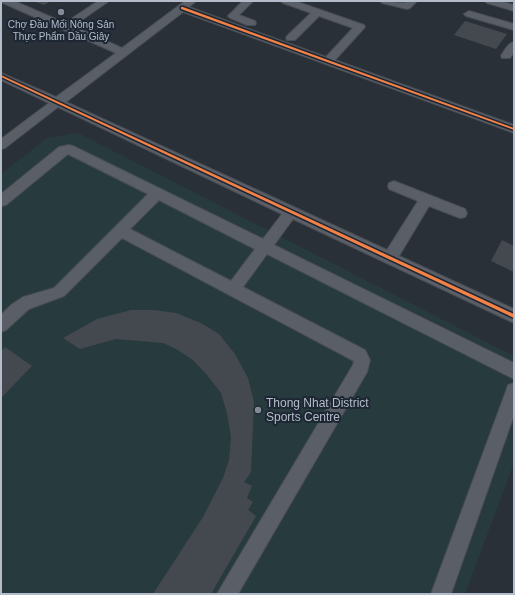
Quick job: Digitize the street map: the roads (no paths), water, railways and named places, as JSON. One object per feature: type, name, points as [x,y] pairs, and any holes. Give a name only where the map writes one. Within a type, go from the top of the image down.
[{"type":"street","points":[[6,1],[123,52]]},
{"type":"street","points":[[65,27],[104,1]]},
{"type":"street","points":[[248,1],[233,16],[291,38],[331,57]]},
{"type":"street","points":[[286,1],[360,27],[331,57]]},
{"type":"street","points":[[385,1],[404,6],[407,6],[412,1]]},
{"type":"street","points":[[490,1],[514,8]]},
{"type":"street","points":[[1,145],[186,4],[331,57],[514,129]]},
{"type":"street","points":[[291,38],[318,12]]},
{"type":"street","points":[[469,14],[514,27]]},
{"type":"street","points":[[506,56],[514,45]]},
{"type":"street","points":[[1,76],[514,316]]},
{"type":"street","points":[[1,201],[62,150],[69,149],[514,371]]},
{"type":"street","points":[[394,186],[460,213]]},
{"type":"street","points":[[1,325],[20,306],[29,301],[50,296],[59,292],[158,193]]},
{"type":"street","points":[[390,258],[426,199]]},
{"type":"street","points":[[234,289],[291,212]]},
{"type":"street","points":[[120,230],[359,355],[362,360],[361,367],[227,594]]},
{"type":"street","points":[[441,594],[514,391]]},
{"type":"place","name":"Chợ Đầu Mối Nông Sản Thực Phẩm Dầu Giây","points":[[61,12]]},
{"type":"place","name":"Thong Nhat District Sports Centre","points":[[258,410]]}]
